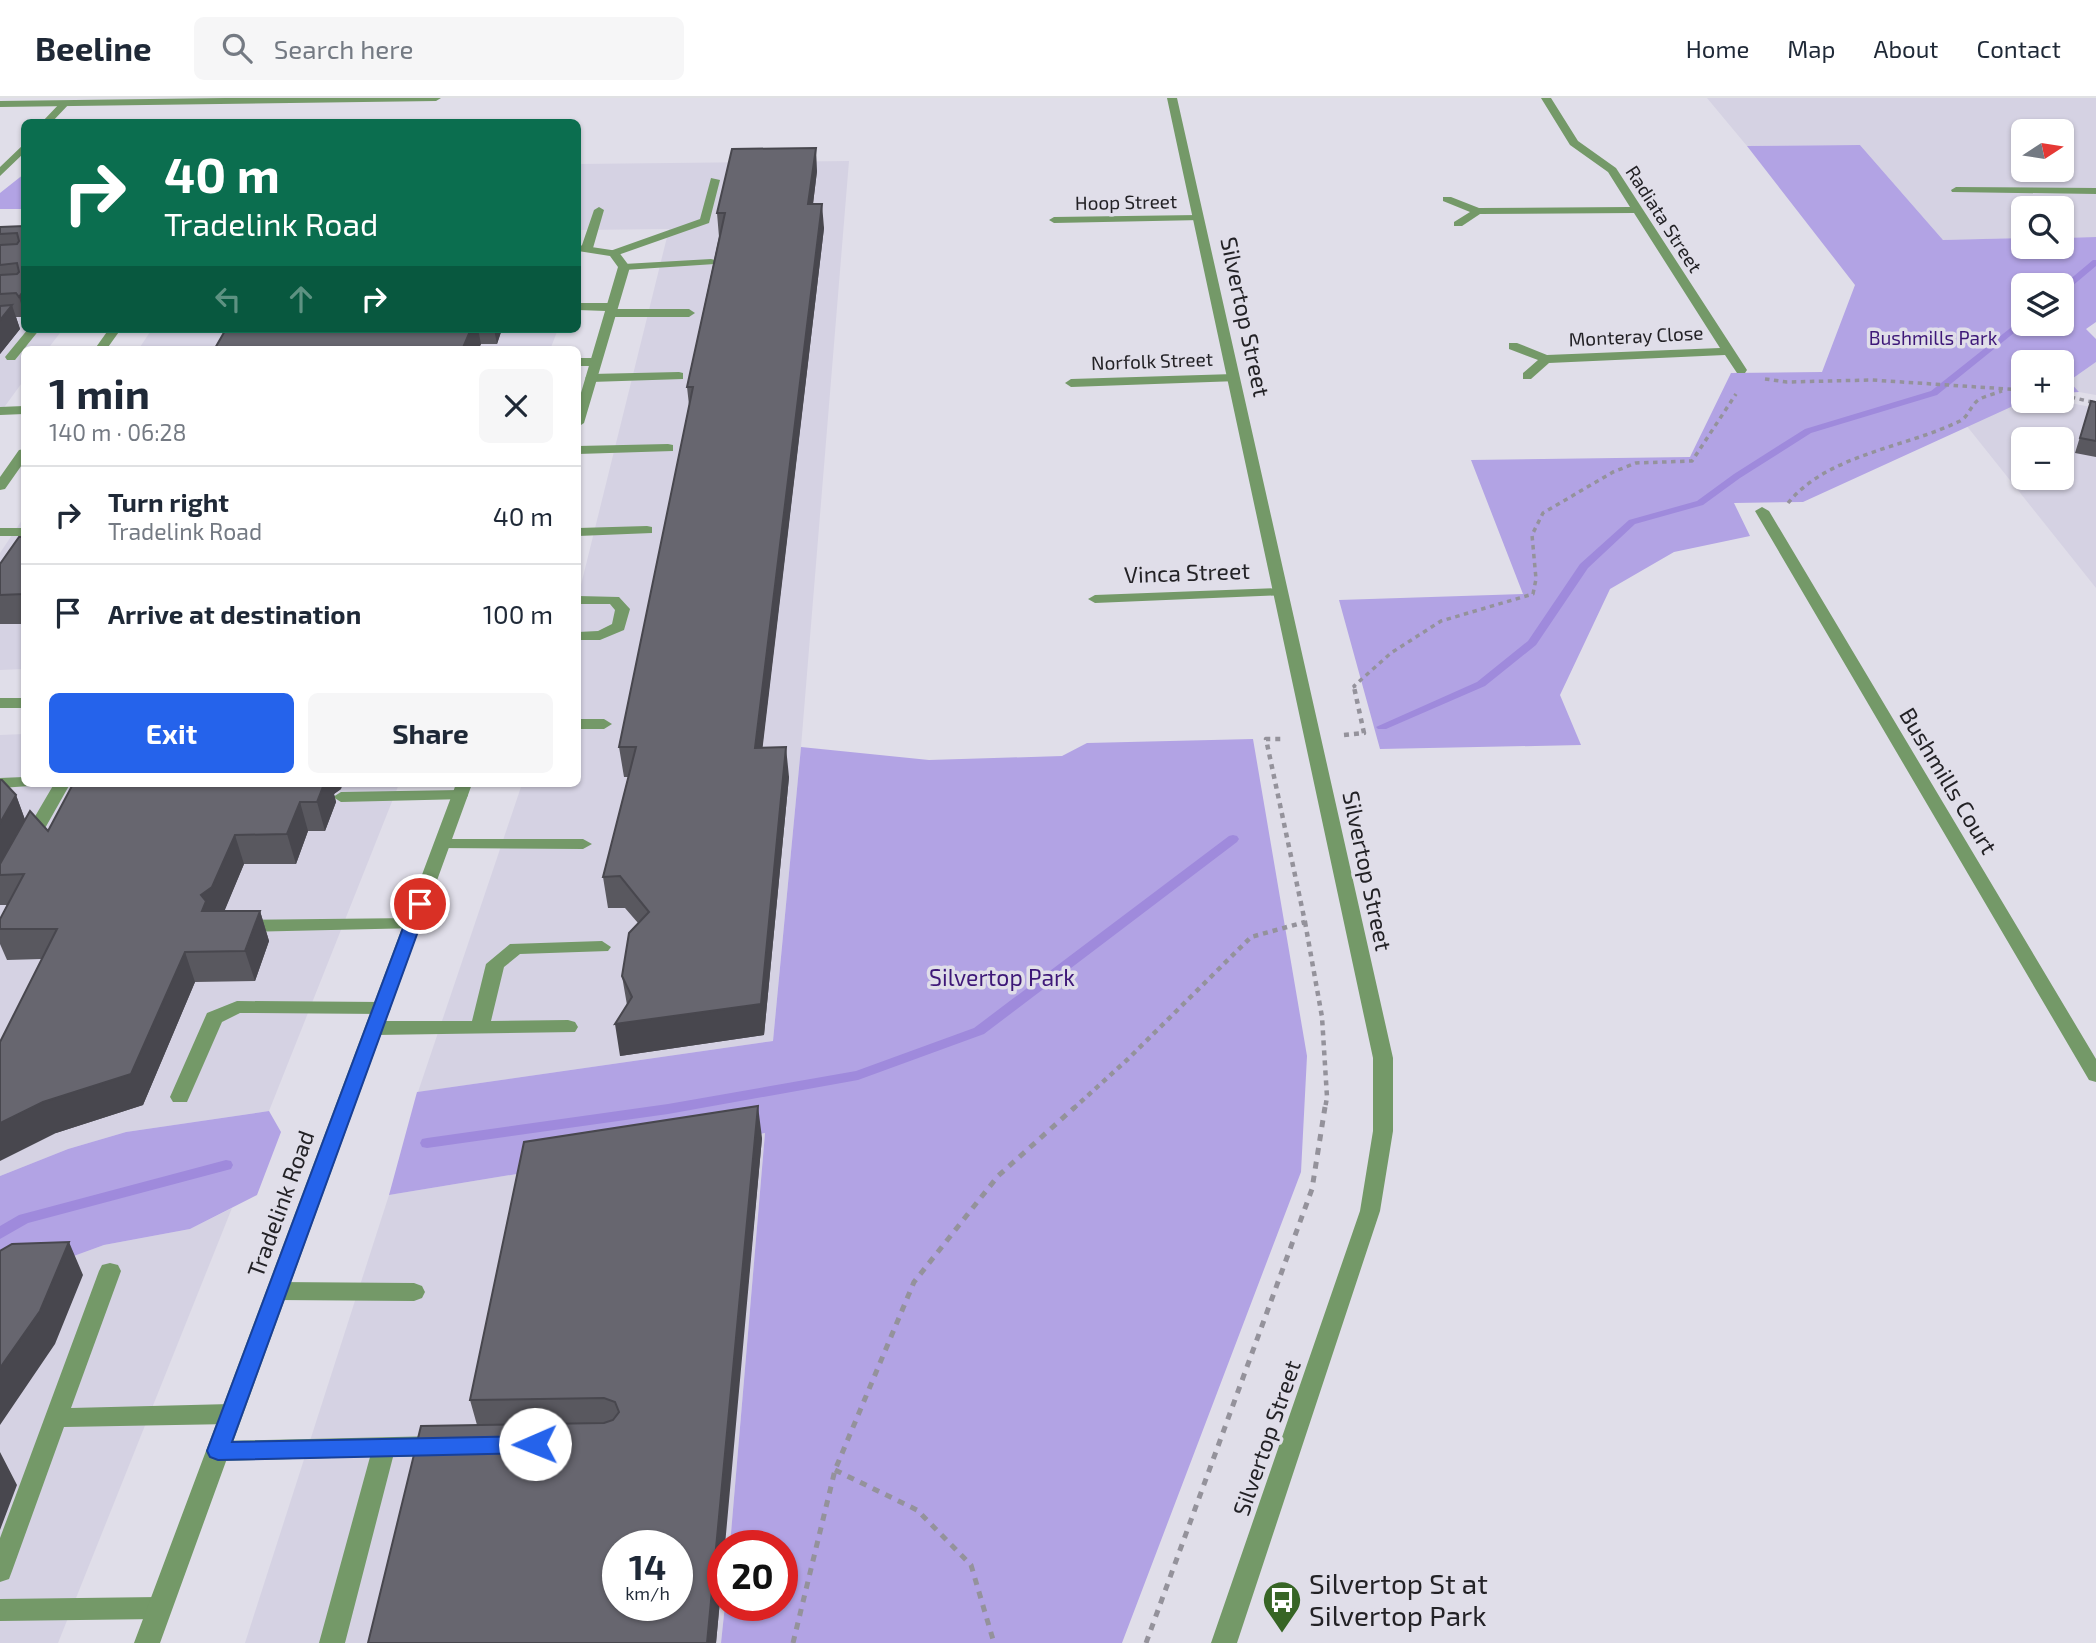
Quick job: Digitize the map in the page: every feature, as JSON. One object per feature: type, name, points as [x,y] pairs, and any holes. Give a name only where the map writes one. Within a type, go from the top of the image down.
[{"type":"street","points":[[0,104],[152,99],[436,98]]},
{"type":"street","name":"Silvertop Street","points":[[1172,98],[1383,1058],[1383,1132],[1370,1211],[1224,1643]]},
{"type":"street","name":"Radiata Street","points":[[1546,98],[1574,143],[1612,170],[1741,370]]},
{"type":"street","points":[[50,119],[65,103]]},
{"type":"street","points":[[0,173],[21,151]]},
{"type":"street","points":[[599,210],[582,248],[614,253],[705,221],[715,180]]},
{"type":"street","points":[[1956,190],[2096,191]]},
{"type":"street","points":[[1447,199],[1478,211],[1637,210]]},
{"type":"street","points":[[1458,224],[1478,211]]},
{"type":"street","name":"Hoop Street","points":[[1054,220],[1198,218]]},
{"type":"street","points":[[614,253],[624,267]]},
{"type":"street","points":[[624,267],[711,262]]},
{"type":"street","points":[[581,412],[624,267]]},
{"type":"street","points":[[581,307],[689,313]]},
{"type":"street","points":[[12,357],[31,333]]},
{"type":"street","name":"Monteray Close","points":[[1513,346],[1546,359],[1728,351]]},
{"type":"street","name":"Monteray Close","points":[[1527,376],[1546,359]]},
{"type":"street","points":[[581,362],[596,362]]},
{"type":"street","points":[[591,378],[679,376]]},
{"type":"street","name":"Norfolk Street","points":[[1071,383],[1234,378]]},
{"type":"street","points":[[0,411],[21,410]]},
{"type":"street","points":[[581,450],[668,448]]},
{"type":"street","points":[[0,486],[21,460]]},
{"type":"street","name":"Bushmills Court","points":[[1762,511],[2096,1075]]},
{"type":"street","points":[[581,532],[647,530]]},
{"type":"street","points":[[0,532],[21,532]]},
{"type":"street","name":"Vinca Street","points":[[1095,599],[1281,592]]},
{"type":"street","points":[[581,600],[614,600],[623,609],[619,627],[600,635],[581,636]]},
{"type":"street","points":[[0,703],[21,703]]},
{"type":"street","points":[[581,724],[604,724]]},
{"type":"street","points":[[0,783],[21,782]]},
{"type":"street","points":[[20,857],[60,787]]},
{"type":"street","points":[[341,797],[462,789]]},
{"type":"street","name":"Tradelink Road","points":[[147,1643],[462,789]]},
{"type":"street","points":[[443,844],[583,844]]},
{"type":"street","points":[[222,926],[412,924]]},
{"type":"street","points":[[481,1027],[495,964],[516,948],[602,947]]},
{"type":"street","points":[[180,1097],[214,1018],[237,1007],[481,1027],[568,1027]]},
{"type":"street","points":[[0,1571],[110,1271]]},
{"type":"street","points":[[277,1290],[414,1292]]},
{"type":"street","points":[[56,1418],[231,1414]]},
{"type":"street","points":[[218,1451],[464,1446]]},
{"type":"street","points":[[331,1643],[384,1447]]},
{"type":"street","points":[[0,1609],[159,1608]]},
{"type":"path","points":[[1741,370],[1769,380],[1872,380],[2011,390]]},
{"type":"path","points":[[1758,385],[1769,380]]},
{"type":"path","points":[[1146,1643],[1312,1189],[1327,1097],[1322,1017],[1266,739],[1364,733],[1354,686],[1391,653],[1441,621],[1533,594],[1536,579],[1532,535],[1544,513],[1613,472],[1636,463],[1692,461],[1734,395],[1746,390]]},
{"type":"path","points":[[1762,511],[1787,504],[1801,486],[1842,465],[1929,435],[1964,419],[1977,401],[2003,390]]},
{"type":"path","points":[[2074,397],[2096,402]]},
{"type":"path","points":[[793,1643],[835,1470],[914,1282],[998,1176],[1128,1059],[1194,990],[1251,937],[1305,922]]},
{"type":"path","points":[[835,1470],[917,1510],[971,1565],[994,1643]]},
{"type":"shaded area","points":[[1707,98],[2096,98],[2096,237],[2074,238],[2074,196],[2011,196],[2011,238],[1943,240],[1860,145],[1747,146]]},
{"type":"shaded area","points":[[849,161],[801,747],[773,1041],[418,1092],[521,787],[581,787],[581,585],[669,229],[581,230],[581,164]]},
{"type":"shaded area","points":[[21,248],[21,333],[60,333],[50,346],[21,346],[21,384],[0,413],[0,249]]},
{"type":"shaded area","points":[[149,333],[556,333],[552,346],[141,346]]},
{"type":"shaded area","points":[[2096,362],[2096,395],[2079,392],[2074,386],[2074,377]]},
{"type":"shaded area","points":[[2074,404],[2096,408],[2096,588],[2018,490],[2074,490],[2074,427],[2011,427],[2011,481],[1966,425],[2011,406],[2011,413],[2074,413]]},
{"type":"shaded area","points":[[21,522],[21,669],[0,670],[0,553]]},
{"type":"shaded area","points":[[21,734],[21,787],[398,787],[269,1111],[126,1132],[68,1149],[0,1176],[0,735]]},
{"type":"shaded area","points":[[765,1133],[731,1530],[707,1530],[707,1621],[723,1621],[721,1643],[245,1643],[389,1195]]},
{"type":"shaded area","points":[[232,1208],[58,1643],[0,1643],[0,1290],[30,1272],[104,1245],[190,1229]]},
{"type":"green space","name":"Bushmills Park","points":[[1860,145],[1943,240],[2011,238],[2011,259],[2074,259],[2074,238],[2096,237],[2096,322],[2086,329],[2096,339],[2096,362],[2074,377],[2074,350],[2011,350],[2011,407],[1803,502],[1734,503],[1750,536],[1674,552],[1610,589],[1560,695],[1581,745],[1380,749],[1339,600],[1523,594],[1471,460],[1690,457],[1731,373],[1822,372],[1855,285],[1747,146]]},
{"type":"green space","points":[[21,176],[21,209],[0,209],[0,193]]},
{"type":"green space","name":"Silvertop Park","points":[[1253,739],[1307,1056],[1301,1172],[1122,1643],[721,1643],[723,1621],[798,1621],[798,1530],[731,1530],[765,1133],[389,1195],[417,1092],[773,1041],[801,747],[929,760],[1062,756],[1087,743]]},
{"type":"green space","points":[[269,1111],[281,1132],[257,1195],[190,1229],[104,1245],[30,1272],[0,1290],[0,1176],[68,1149],[126,1132]]},
{"type":"building","points":[[816,148],[808,204],[822,204],[755,748],[786,747],[761,1004],[615,1024],[632,997],[622,976],[629,933],[649,912],[620,876],[603,877],[636,747],[619,747],[693,387],[687,387],[725,213],[717,213],[732,149]]},
{"type":"building","points":[[21,226],[19,297],[16,293],[0,294],[0,275],[19,272],[17,263],[0,265],[0,245],[17,244],[19,241],[17,233],[0,234],[0,227]]},
{"type":"building","points":[[12,305],[0,320],[0,306]]},
{"type":"building","points":[[224,333],[469,333],[464,346],[216,346]]},
{"type":"building","points":[[2091,401],[2096,402],[2096,441],[2080,438]]},
{"type":"building","points":[[21,537],[21,594],[0,595],[0,564]]},
{"type":"building","points":[[0,780],[16,795],[0,823]]},
{"type":"building","points":[[71,787],[323,787],[317,802],[300,802],[287,834],[235,835],[212,887],[201,895],[206,901],[202,911],[260,911],[245,951],[185,952],[131,1074],[43,1102],[0,1123],[0,1042],[57,929],[0,929],[0,919],[24,874],[0,875],[0,864],[30,811],[48,831]]},
{"type":"building","points":[[758,1106],[718,1530],[707,1530],[707,1643],[368,1643],[421,1426],[604,1423],[613,1420],[619,1412],[615,1402],[604,1398],[470,1400],[524,1142]]},
{"type":"building","points":[[69,1242],[40,1311],[0,1368],[0,1251],[12,1244]]},
{"type":"waterway","points":[[2074,280],[2096,262]]},
{"type":"waterway","points":[[1382,727],[1481,684],[1532,643],[1584,566],[1632,522],[1700,503],[1808,431],[1934,393],[2011,331]]},
{"type":"waterway","points":[[427,1143],[668,1109],[858,1075],[979,1031],[1233,839]]},
{"type":"waterway","points":[[0,1233],[24,1219],[226,1165]]},
{"type":"place","name":"Silvertop St at Silvertop Park","points":[[1282,1634]]},
{"type":"route","points":[[420,904],[218,1451],[535,1444]]}]
